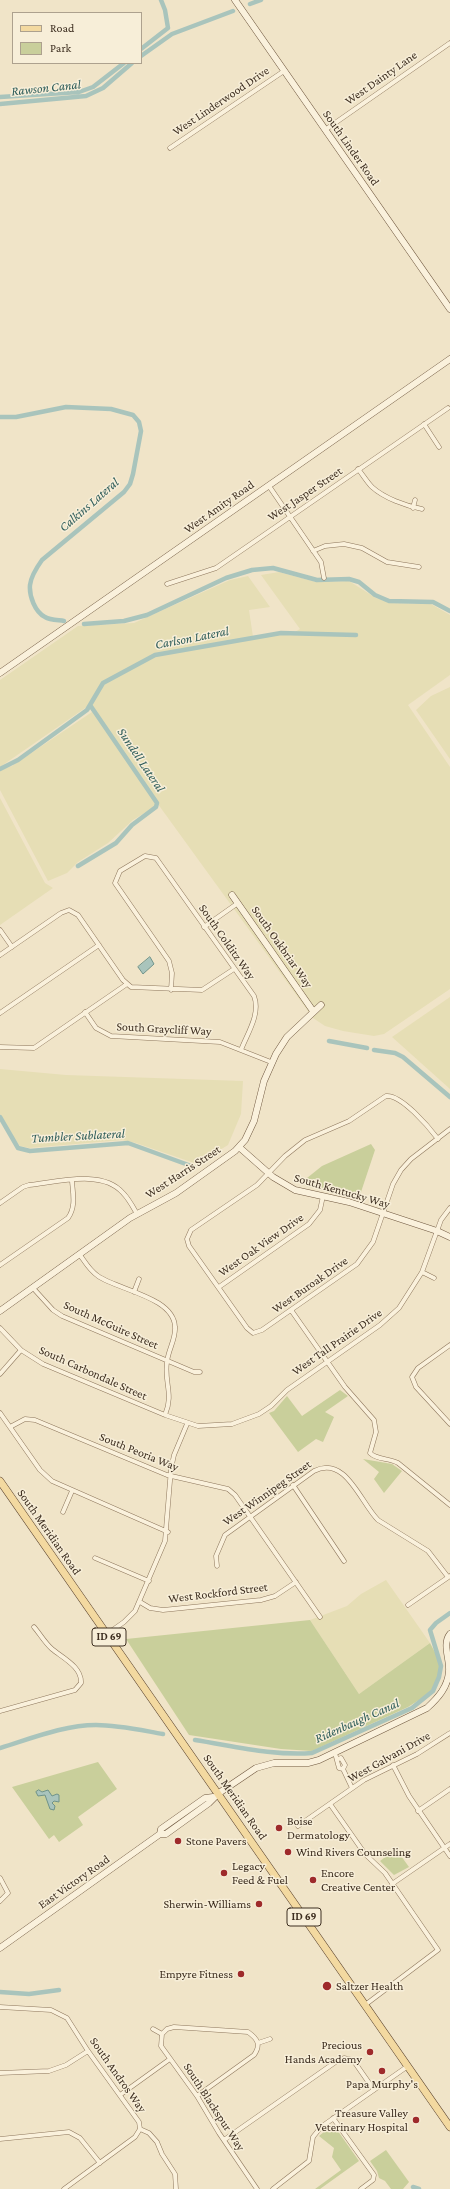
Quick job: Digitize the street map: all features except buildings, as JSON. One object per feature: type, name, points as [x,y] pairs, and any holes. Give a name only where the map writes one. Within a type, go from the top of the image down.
[{"type":"main road","name":"South Meridian Road","points":[[0,1481],[107,1634],[216,1795],[366,2005],[450,2126]]},
{"type":"street","name":"South Linder Road","points":[[235,0],[450,309]]},
{"type":"street","name":"West Dainty Lane","points":[[325,130],[450,43]]},
{"type":"street","name":"West Linderwood Drive","points":[[170,148],[284,71]]},
{"type":"street","name":"West Amity Road","points":[[0,673],[450,359]]},
{"type":"street","name":"West Jasper Street","points":[[167,584],[216,568],[448,408]]},
{"type":"street","points":[[424,424],[439,447]]},
{"type":"street","points":[[358,469],[371,487],[413,508],[422,509]]},
{"type":"street","points":[[269,486],[321,562],[324,578]]},
{"type":"street","points":[[413,508],[414,500]]},
{"type":"street","points":[[314,551],[325,546],[344,544],[362,548],[387,562],[420,568]]},
{"type":"street","name":"South Colditz Way","points":[[172,990],[172,972],[169,961],[117,887],[115,878],[120,871],[142,856],[149,855],[156,858],[257,1004],[256,1011],[241,1050]]},
{"type":"street","name":"South Oakbriar Way","points":[[232,896],[314,1011]]},
{"type":"street","points":[[204,927],[238,904]]},
{"type":"street","points":[[0,955],[61,912],[69,910],[78,915],[127,984],[138,988],[202,990],[234,969]]},
{"type":"street","points":[[0,930],[12,947]]},
{"type":"street","points":[[0,1014],[99,945]]},
{"type":"street","points":[[0,1047],[34,1048],[127,984]]},
{"type":"street","name":"West Harris Street","points":[[0,1311],[137,1214],[176,1193],[238,1147],[245,1140],[254,1121],[264,1081],[271,1062],[287,1037],[321,1005]]},
{"type":"street","name":"South Graycliff Way","points":[[85,1012],[96,1028],[111,1036],[208,1040],[241,1050],[271,1062]]},
{"type":"street","points":[[219,1287],[189,1246],[187,1239],[192,1230],[257,1185],[285,1156],[305,1140],[349,1121],[384,1098],[391,1096],[398,1098],[423,1121],[438,1139]]},
{"type":"street","name":"West Buroak Drive","points":[[219,1287],[247,1328],[253,1333],[262,1330],[357,1264],[373,1242],[393,1184],[401,1170],[450,1129]]},
{"type":"street","name":"South Kentucky Way","points":[[238,1147],[269,1174],[295,1190],[349,1202],[437,1231],[450,1237]]},
{"type":"street","points":[[0,1203],[23,1187],[29,1185],[95,1178],[110,1183],[123,1192],[137,1214]]},
{"type":"street","points":[[0,1266],[68,1218],[74,1206],[72,1181]]},
{"type":"street","name":"West Oak View Drive","points":[[219,1287],[309,1224],[320,1210],[323,1196]]},
{"type":"street","name":"West Tall Prairie Drive","points":[[187,1424],[221,1426],[252,1417],[271,1406],[287,1390],[391,1316],[406,1301],[422,1272],[441,1220],[450,1208]]},
{"type":"street","points":[[80,1255],[98,1276],[163,1305],[173,1316],[175,1331],[167,1360],[165,1377],[170,1401],[165,1416]]},
{"type":"street","points":[[422,1272],[434,1278]]},
{"type":"street","points":[[134,1292],[139,1279]]},
{"type":"street","name":"South McGuire Street","points":[[33,1288],[53,1310],[62,1316],[194,1372],[200,1372]]},
{"type":"street","points":[[291,1310],[344,1387],[374,1420],[376,1432],[370,1453],[376,1457],[391,1459],[398,1463],[450,1505]]},
{"type":"street","name":"South Carbondale Street","points":[[0,1328],[21,1350],[43,1364],[187,1424]]},
{"type":"street","points":[[450,1345],[418,1368],[412,1377],[416,1387],[450,1424]]},
{"type":"street","points":[[0,1374],[21,1350]]},
{"type":"street","points":[[0,1413],[40,1470],[52,1481],[168,1532]]},
{"type":"street","name":"South Peoria Way","points":[[10,1427],[25,1419],[35,1420],[171,1476],[228,1488],[235,1495],[320,1617]]},
{"type":"street","points":[[107,1634],[130,1617],[140,1602],[168,1532],[171,1476],[174,1455],[187,1424]]},
{"type":"street","name":"West Winnipeg Street","points":[[217,1566],[216,1556],[225,1535],[249,1516],[318,1469],[330,1468],[344,1474],[378,1520],[428,1551],[449,1576]]},
{"type":"street","points":[[293,1485],[344,1561]]},
{"type":"street","points":[[64,1512],[72,1491]]},
{"type":"street","points":[[95,1558],[149,1581]]},
{"type":"street","points":[[408,1605],[449,1576]]},
{"type":"street","name":"West Rockford Street","points":[[140,1602],[150,1608],[163,1610],[261,1600],[275,1596],[296,1582]]},
{"type":"street","points":[[0,1711],[75,1690],[81,1683],[80,1675],[74,1667],[47,1644],[34,1627]]},
{"type":"street","name":"East Victory Road","points":[[0,1948],[160,1834],[161,1829],[205,1798],[216,1795],[256,1768],[274,1763],[308,1763],[336,1756],[417,1713],[434,1701],[447,1681],[449,1670],[447,1647],[450,1634]]},
{"type":"street","name":"West Galvani Drive","points":[[298,1826],[352,1788],[417,1754],[450,1733]]},
{"type":"street","points":[[336,1756],[335,1761],[339,1768],[342,1769],[352,1788]]},
{"type":"street","points":[[394,1765],[418,1811],[450,1856]]},
{"type":"street","points":[[418,1811],[450,1789]]},
{"type":"street","points":[[330,1804],[365,1854],[385,1873],[438,1950],[366,2005]]},
{"type":"street","points":[[392,1884],[450,1844]]},
{"type":"street","points":[[0,1878],[8,1893],[0,1901]]},
{"type":"street","name":"South Andros Way","points":[[0,2007],[51,2010],[60,2014],[72,2023],[88,2051],[139,2122],[140,2129],[149,2133],[157,2142],[162,2154],[175,2174],[176,2189]]},
{"type":"street","points":[[153,2029],[162,2034],[174,2027],[248,2032],[255,2037],[258,2043],[258,2049],[254,2055],[197,2096]]},
{"type":"street","name":"South Blackspur Way","points":[[162,2034],[161,2046],[197,2096],[257,2189]]},
{"type":"street","points":[[258,2043],[270,2039]]},
{"type":"street","points":[[0,2073],[49,2071],[66,2065],[88,2051]]},
{"type":"street","points":[[224,2140],[288,2094],[344,2058],[353,2060],[374,2090]]},
{"type":"street","points":[[120,2096],[170,2059]]},
{"type":"street","points":[[273,2189],[309,2161],[313,2138],[321,2127],[408,2066]]},
{"type":"street","points":[[333,2118],[372,2172],[374,2178],[361,2189]]},
{"type":"street","points":[[64,2189],[135,2137],[140,2129]]},
{"type":"street","points":[[0,2139],[65,2132],[74,2134],[82,2140],[100,2163]]},
{"type":"shaded area","points":[[279,572],[316,582],[349,581],[376,598],[391,603],[431,604],[450,615],[450,675],[408,705],[450,767],[450,989],[384,1034],[374,1036],[343,1031],[325,1026],[313,1018],[155,800],[156,805],[133,820],[108,843],[78,862],[67,873],[48,881],[0,790],[0,770],[12,766],[92,712],[88,706],[0,767],[0,680],[78,626],[134,623],[230,580],[248,576],[270,607],[249,610],[253,637],[269,634],[290,635],[300,629],[261,575]]},
{"type":"shaded area","points":[[450,687],[450,759],[416,710],[431,696]]},
{"type":"shaded area","points":[[0,798],[45,883],[53,888],[0,925]]},
{"type":"shaded area","points":[[450,997],[450,1089],[392,1037]]},
{"type":"shaded area","points":[[0,1069],[66,1075],[243,1081],[241,1114],[228,1145],[197,1164],[136,1143],[122,1140],[29,1148],[20,1146],[6,1127],[0,1114]]},
{"type":"shaded area","points":[[386,1580],[430,1643],[359,1694],[310,1620],[347,1606],[361,1594]]},
{"type":"green space","points":[[371,1144],[375,1150],[359,1198],[306,1186],[302,1182],[322,1166]]},
{"type":"green space","points":[[340,1390],[348,1396],[325,1412],[334,1417],[323,1442],[316,1439],[298,1452],[269,1413],[274,1411],[287,1396],[302,1416]]},
{"type":"green space","points":[[363,1459],[392,1464],[402,1471],[384,1493],[374,1479],[379,1472]]},
{"type":"green space","points":[[310,1620],[359,1694],[430,1643],[439,1660],[439,1675],[430,1693],[408,1707],[312,1751],[281,1749],[189,1735],[126,1639]]},
{"type":"green space","points":[[98,1762],[117,1789],[78,1817],[83,1825],[59,1842],[54,1835],[49,1839],[12,1787]]},
{"type":"green space","points":[[396,1849],[409,1867],[394,1875],[380,1861]]},
{"type":"green space","points":[[330,2127],[335,2127],[359,2161],[320,2189],[315,2189],[341,2170],[332,2157],[334,2148],[319,2136]]},
{"type":"green space","points":[[386,2150],[409,2182],[403,2189],[391,2189],[385,2181],[379,2178],[377,2171],[370,2161]]},
{"type":"water","points":[[150,957],[154,964],[143,974],[138,967]]},
{"type":"water","points":[[39,1790],[42,1792],[48,1790],[52,1796],[57,1794],[59,1795],[59,1802],[54,1801],[52,1803],[55,1806],[54,1810],[50,1809],[45,1795],[38,1796],[36,1792]]},
{"type":"waterway","name":"Calkins Lateral","points":[[142,48],[168,28],[165,10],[161,0]]},
{"type":"waterway","name":"Rawson Canal","points":[[250,4],[261,0]]},
{"type":"waterway","name":"Rawson Canal","points":[[142,55],[172,34],[233,11]]},
{"type":"waterway","name":"Calkins Lateral","points":[[0,97],[79,92],[93,87],[123,64]]},
{"type":"waterway","name":"Rawson Canal","points":[[0,104],[86,96],[103,88],[131,64]]},
{"type":"waterway","name":"Calkins Lateral","points":[[0,417],[16,417],[66,407],[111,409],[133,415],[139,422],[141,431],[130,484],[124,492],[42,560],[32,578],[30,589],[33,603],[38,611],[41,615],[47,618],[64,621]]},
{"type":"waterway","name":"Calkins Lateral","points":[[84,624],[124,621],[147,615],[226,578],[252,570],[273,568],[317,580],[349,579],[359,582],[375,595],[389,601],[433,602],[450,611]]},
{"type":"waterway","name":"Carlson Lateral","points":[[0,769],[18,760],[87,710],[103,683],[155,655],[281,633],[356,635]]},
{"type":"waterway","name":"Sundell Lateral","points":[[78,866],[116,843],[132,825],[156,807],[157,803],[90,705]]},
{"type":"waterway","name":"Sundell Lateral","points":[[329,1041],[367,1048]]},
{"type":"waterway","name":"Sundell Lateral","points":[[374,1050],[395,1053],[403,1057],[450,1097]]},
{"type":"waterway","name":"Tumbler Sublateral","points":[[0,1117],[18,1148],[30,1151],[128,1143],[194,1167]]},
{"type":"waterway","name":"Ridenbaugh Canal","points":[[195,1740],[268,1752],[297,1754],[312,1753],[412,1708],[433,1691],[439,1677],[441,1666],[430,1630],[436,1623],[450,1613]]},
{"type":"waterway","name":"Ridenbaugh Canal","points":[[0,1748],[47,1733],[72,1727],[96,1725],[113,1726],[163,1734]]},
{"type":"waterway","points":[[0,1992],[29,1994],[59,1990]]},
{"type":"waterway","points":[[413,2187],[419,2189]]},
{"type":"place","name":"Boise Dermatology","points":[[279,1828]]},
{"type":"place","name":"Stone Pavers","points":[[178,1841]]},
{"type":"place","name":"Wind Rivers Counseling","points":[[288,1852]]},
{"type":"place","name":"Legacy Feed & Fuel","points":[[224,1873]]},
{"type":"place","name":"Encore Creative Center","points":[[313,1880]]},
{"type":"place","name":"Sherwin-Williams","points":[[259,1904]]},
{"type":"place","name":"Empyre Fitness","points":[[241,1974]]},
{"type":"place","name":"Saltzer Health","points":[[327,1986]]},
{"type":"place","name":"Precious Hands Academy","points":[[370,2052]]},
{"type":"place","name":"Papa Murphy's","points":[[382,2071]]},
{"type":"place","name":"Treasure Valley Veterinary Hospital","points":[[416,2120]]}]
